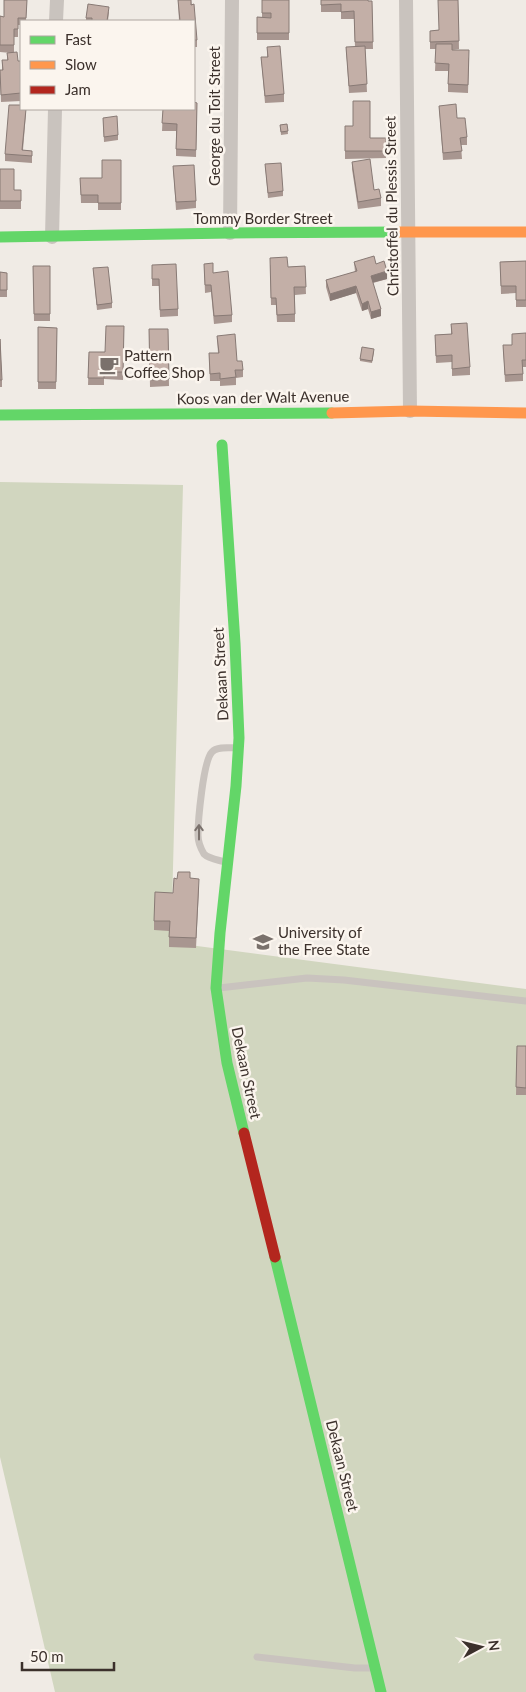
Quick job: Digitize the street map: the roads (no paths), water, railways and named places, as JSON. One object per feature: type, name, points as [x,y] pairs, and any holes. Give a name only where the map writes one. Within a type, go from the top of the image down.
[{"type":"street","points":[[56,20],[57,0]]},
{"type":"street","name":"George du Toit Street","points":[[230,233],[232,0]]},
{"type":"street","name":"Christoffel du Plessis Street","points":[[406,0],[410,411]]},
{"type":"street","points":[[52,237],[55,110]]},
{"type":"street","name":"Tommy Border Street","points":[[0,237],[230,233],[408,234],[526,232]]},
{"type":"street","name":"Koos van der Walt Avenue","points":[[0,415],[318,414],[410,411],[526,413]]},
{"type":"street","name":"Dekaan Street","points":[[222,445],[236,661],[238,748],[216,988],[227,1062],[381,1692]]},
{"type":"lane","points":[[228,862],[210,858],[200,846],[198,836],[201,798],[208,759],[212,752],[218,749],[238,748]]},
{"type":"lane","points":[[216,988],[307,978],[344,980],[526,1001]]},
{"type":"lane","points":[[257,1657],[355,1668],[376,1668]]},
{"type":"place","name":"Pattern Coffee Shop","points":[[109,365]]},
{"type":"place","name":"University of the Free State","points":[[263,942]]}]
